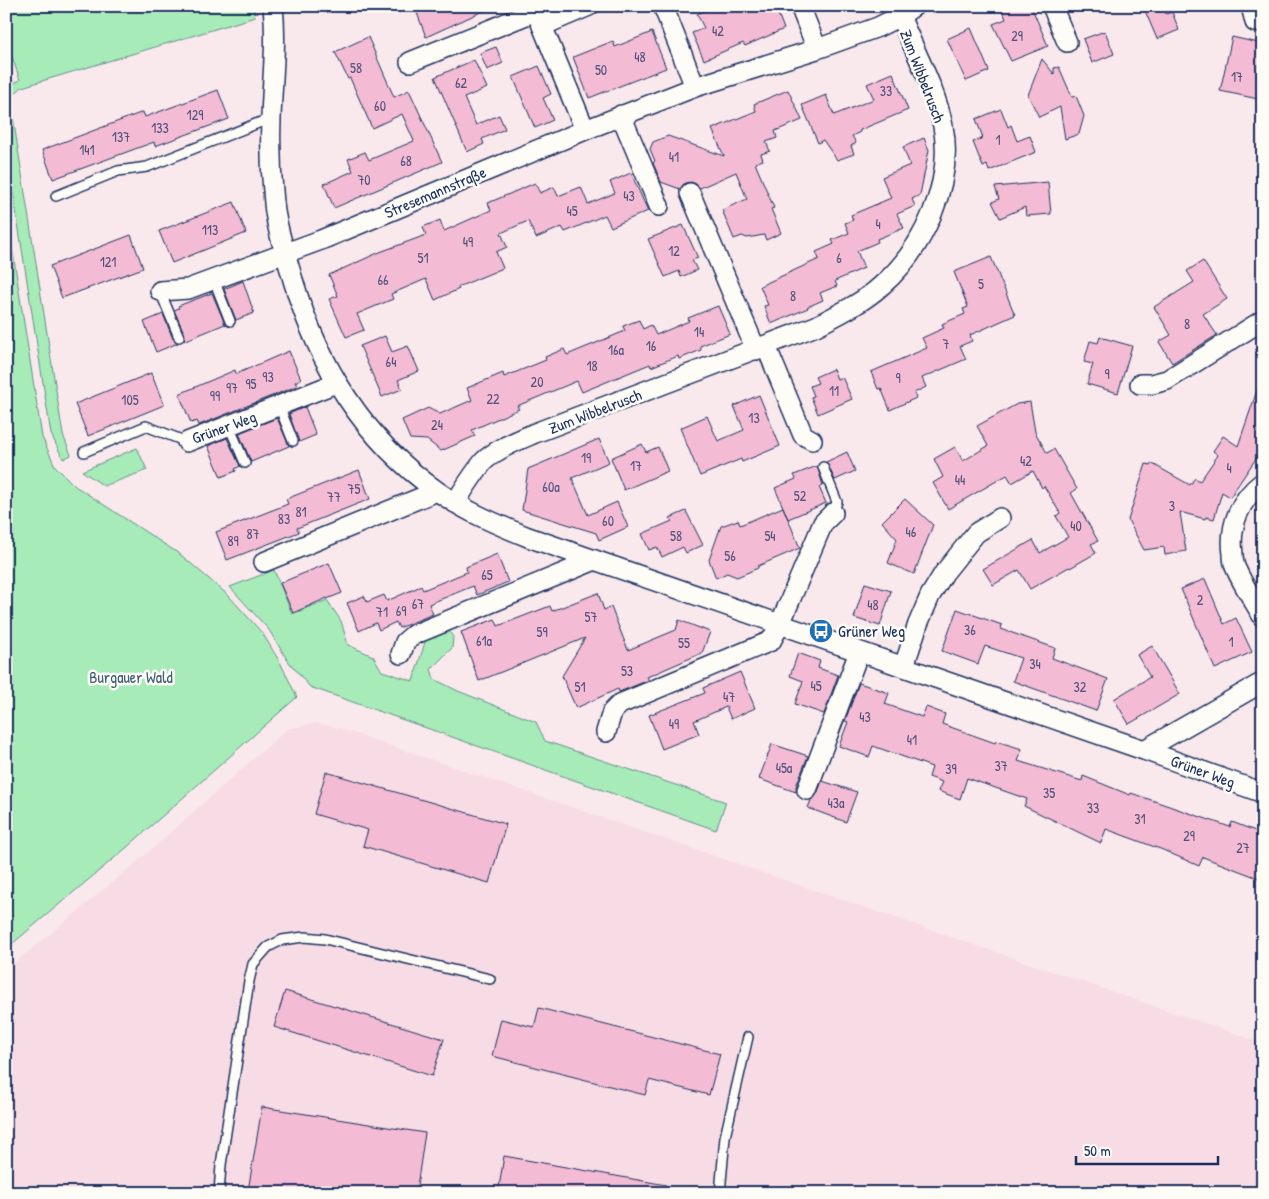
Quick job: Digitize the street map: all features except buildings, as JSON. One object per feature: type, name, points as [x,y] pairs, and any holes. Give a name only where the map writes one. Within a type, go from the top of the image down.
[{"type":"street","name":"Grüner Weg","points":[[273,6],[275,26],[271,118],[274,204],[285,252],[298,296],[312,333],[336,383],[355,412],[400,463],[455,503],[485,519],[528,537],[1263,792]]},
{"type":"street","points":[[542,26],[589,6]]},
{"type":"street","points":[[663,6],[694,87]]},
{"type":"street","points":[[800,6],[817,49]]},
{"type":"street","points":[[1052,6],[1067,42]]},
{"type":"street","points":[[410,62],[536,11],[585,130]]},
{"type":"street","name":"Stresemannstraße","points":[[285,252],[321,240],[621,115],[694,87],[817,49],[878,27],[907,11]]},
{"type":"street","name":"Zum Wibbelrusch","points":[[455,503],[485,460],[509,444],[816,326],[851,308],[882,286],[922,236],[936,206],[943,179],[946,154],[943,126],[907,11]]},
{"type":"street","points":[[621,115],[659,206]]},
{"type":"street","points":[[690,193],[803,435],[812,440]]},
{"type":"street","points":[[160,291],[188,289],[285,252]]},
{"type":"street","points":[[1140,384],[1152,384],[1167,380],[1263,320]]},
{"type":"street","name":"Grüner Weg","points":[[187,442],[336,383]]},
{"type":"street","points":[[1263,482],[1251,491],[1240,508],[1233,526],[1232,546],[1235,567],[1263,617]]},
{"type":"street","points":[[264,562],[437,491]]},
{"type":"street","points":[[606,732],[612,712],[620,704],[771,641],[823,523],[833,513]]},
{"type":"street","points":[[904,666],[930,596],[944,573],[976,533],[1000,518]]},
{"type":"street","points":[[401,654],[405,642],[413,635],[595,560]]},
{"type":"street","points":[[807,790],[858,652]]},
{"type":"street","name":"Grüner Weg","points":[[1144,750],[1263,682]]},
{"type":"lane","points":[[56,196],[118,171],[147,167],[271,118]]},
{"type":"lane","points":[[214,280],[230,321]]},
{"type":"lane","points":[[160,291],[178,338]]},
{"type":"lane","points":[[279,406],[293,441]]},
{"type":"lane","name":"Grüner Weg","points":[[84,452],[146,426],[187,442]]},
{"type":"lane","points":[[230,426],[245,463]]},
{"type":"lane","points":[[823,467],[837,502],[833,513]]},
{"type":"lane","points":[[219,1193],[221,1165],[249,981],[253,964],[268,947],[282,940],[304,937],[325,940],[490,979]]},
{"type":"lane","points":[[720,1193],[725,1137],[748,1037]]},
{"type":"shaded area","points":[[316,723],[339,728],[1263,1043],[1263,1193],[6,1193],[6,970],[138,861],[287,729]]},
{"type":"green space","points":[[6,6],[253,6],[255,17],[22,87],[10,98],[63,435],[71,455],[63,459],[51,434],[6,147],[6,87],[20,80],[10,51],[6,49]]},
{"type":"green space","name":"Burgauer Wald","points":[[6,209],[42,437],[55,466],[75,486],[181,555],[229,596],[263,634],[281,664],[297,697],[125,849],[6,949]]},
{"type":"green space","points":[[137,448],[147,470],[104,486],[82,471]]},
{"type":"green space","points":[[274,570],[292,614],[327,600],[341,621],[348,645],[373,656],[382,671],[413,681],[426,639],[448,630],[453,637],[452,648],[431,669],[434,679],[458,691],[536,722],[545,741],[726,802],[716,830],[310,687],[288,661],[269,630],[230,587]]},
{"type":"place","name":"Grüner Weg","points":[[821,631]]}]
